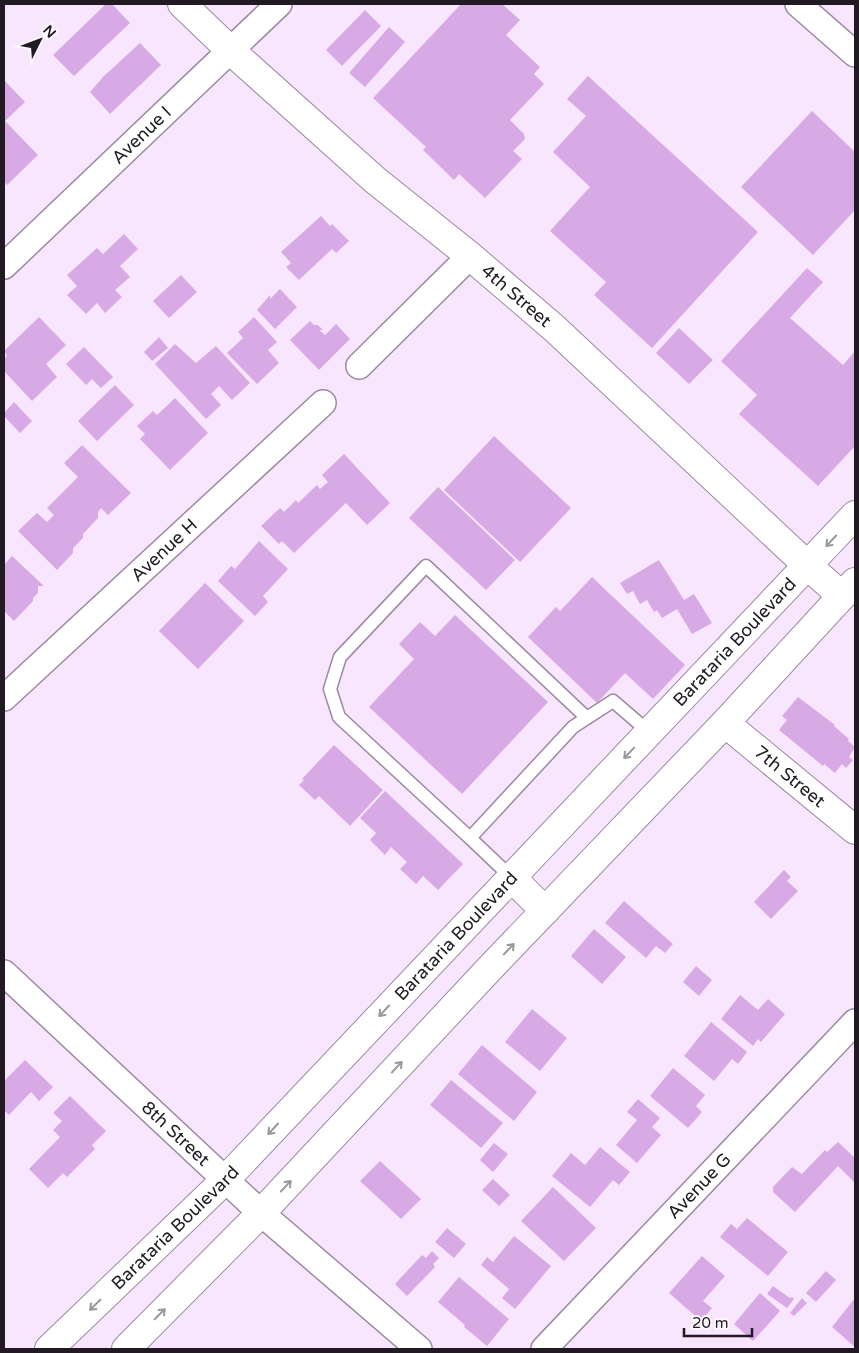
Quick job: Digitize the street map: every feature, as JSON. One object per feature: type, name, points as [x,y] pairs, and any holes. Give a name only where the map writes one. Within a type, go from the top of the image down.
[{"type":"main road","name":"4th Street","points":[[182,4],[230,50],[375,180],[470,256],[554,328],[808,566],[849,589]]},
{"type":"main road","name":"Barataria Boulevard","points":[[49,1349],[225,1180],[855,516]]},
{"type":"main road","points":[[126,1349],[260,1213],[725,723],[849,589]]},
{"type":"main road","name":"7th Street","points":[[725,723],[855,830]]},
{"type":"main road","points":[[511,877],[545,911]]},
{"type":"street","name":"Avenue I","points":[[4,266],[279,4]]},
{"type":"street","points":[[798,4],[855,54]]},
{"type":"street","points":[[359,366],[470,256]]},
{"type":"street","name":"Avenue H","points":[[4,698],[323,403]]},
{"type":"street","name":"8th Street","points":[[4,973],[260,1213],[419,1349]]},
{"type":"street","name":"Avenue G","points":[[544,1349],[855,1022]]},
{"type":"lane","points":[[511,877],[339,717],[330,689],[340,657],[426,566],[587,718]]},
{"type":"lane","points":[[470,838],[573,727],[613,701],[649,732]]},
{"type":"building","points":[[106,4],[112,4],[130,23],[74,76],[53,55]]},
{"type":"building","points":[[461,4],[502,4],[520,20],[506,35],[540,67],[534,74],[544,84],[510,120],[524,134],[525,139],[513,151],[522,159],[485,198],[459,174],[454,180],[423,150],[426,147],[373,98]]},
{"type":"building","points":[[365,10],[381,26],[342,66],[326,50]]},
{"type":"building","points":[[389,27],[405,42],[365,87],[349,73]]},
{"type":"building","points":[[140,43],[161,65],[110,114],[90,92],[104,76]]},
{"type":"building","points":[[588,76],[758,232],[652,348],[594,295],[606,282],[550,231],[590,187],[553,152],[586,116],[567,99]]},
{"type":"building","points":[[4,80],[25,102],[5,121],[38,155],[7,185],[4,181]]},
{"type":"building","points":[[812,111],[855,152],[855,210],[813,255],[741,187]]},
{"type":"building","points":[[321,216],[349,241],[336,253],[332,249],[299,280],[286,267],[291,263],[281,252]]},
{"type":"building","points":[[124,234],[138,249],[120,266],[130,277],[115,290],[122,297],[105,313],[97,303],[86,314],[67,295],[77,286],[67,275],[97,248],[103,254]]},
{"type":"building","points":[[807,268],[823,282],[790,318],[843,365],[855,351],[855,446],[818,486],[739,414],[757,395],[721,361]]},
{"type":"building","points":[[181,275],[197,292],[169,318],[153,301]]},
{"type":"building","points":[[280,289],[297,307],[275,329],[257,310],[270,295],[270,299]]},
{"type":"building","points":[[39,317],[66,345],[46,364],[57,377],[32,401],[4,371],[4,359],[7,356],[4,351]]},
{"type":"building","points":[[254,317],[277,342],[268,350],[279,363],[257,384],[227,353],[243,338],[238,332]]},
{"type":"building","points":[[310,321],[314,325],[318,325],[323,330],[319,330],[325,335],[336,324],[350,339],[319,370],[290,340]]},
{"type":"building","points":[[679,328],[713,360],[689,384],[656,353]]},
{"type":"building","points":[[159,337],[168,348],[152,361],[144,352]]},
{"type":"building","points":[[175,344],[196,363],[216,346],[250,383],[232,400],[219,386],[211,394],[221,405],[206,419],[155,364]]},
{"type":"building","points":[[84,347],[113,377],[101,388],[92,379],[86,385],[66,364]]},
{"type":"building","points":[[115,385],[134,405],[97,441],[78,421]]},
{"type":"building","points":[[175,398],[208,433],[170,470],[140,439],[145,434],[137,426],[153,411],[157,415]]},
{"type":"building","points":[[14,402],[32,421],[20,433],[4,416],[4,413]]},
{"type":"building","points":[[494,436],[571,508],[520,562],[444,490]]},
{"type":"building","points":[[82,445],[131,493],[108,515],[101,508],[98,512],[98,518],[73,548],[73,553],[57,570],[18,531],[37,513],[47,522],[54,515],[47,508],[78,477],[64,463]]},
{"type":"building","points":[[344,454],[390,503],[367,525],[346,503],[294,553],[282,541],[279,544],[261,526],[280,508],[284,512],[296,500],[298,503],[317,485],[320,489],[328,482],[322,475]]},
{"type":"building","points":[[438,487],[515,560],[486,590],[409,518]]},
{"type":"building","points":[[259,541],[288,569],[263,596],[268,602],[255,616],[218,581],[231,566],[235,569]]},
{"type":"building","points":[[12,556],[44,586],[38,586],[38,593],[33,598],[33,601],[14,621],[4,611],[4,565]]},
{"type":"building","points":[[659,560],[684,600],[694,594],[712,623],[692,634],[677,609],[662,618],[657,610],[654,612],[647,600],[640,604],[633,591],[627,594],[620,583]]},
{"type":"building","points":[[592,577],[685,665],[653,699],[625,673],[597,703],[528,637],[556,607],[560,611]]},
{"type":"building","points":[[205,583],[244,621],[198,669],[159,631]]},
{"type":"building","points":[[455,615],[548,702],[462,794],[369,707],[414,659],[399,644],[420,622],[435,636]]},
{"type":"building","points":[[798,697],[835,725],[855,747],[849,757],[853,760],[846,768],[842,764],[835,773],[824,764],[823,766],[779,730],[787,720],[782,716]]},
{"type":"building","points":[[334,745],[383,790],[350,826],[319,796],[315,800],[299,785],[304,780],[302,779]]},
{"type":"building","points":[[385,791],[463,864],[438,890],[423,876],[416,884],[400,869],[407,862],[391,847],[385,855],[370,840],[376,833],[360,818]]},
{"type":"building","points":[[784,870],[791,877],[787,881],[798,891],[771,919],[754,902]]},
{"type":"building","points":[[624,901],[673,944],[665,953],[656,946],[646,958],[605,923]]},
{"type":"building","points":[[594,929],[626,957],[602,984],[571,956]]},
{"type":"building","points":[[696,966],[712,980],[699,996],[683,982]]},
{"type":"building","points":[[740,995],[758,1010],[768,999],[785,1014],[761,1042],[758,1039],[753,1046],[721,1019]]},
{"type":"building","points":[[532,1009],[567,1038],[540,1071],[505,1042]]},
{"type":"building","points":[[711,1022],[747,1052],[738,1064],[732,1059],[714,1081],[684,1056]]},
{"type":"building","points":[[482,1045],[537,1092],[514,1121],[458,1074]]},
{"type":"building","points":[[25,1060],[53,1087],[39,1101],[31,1092],[9,1115],[4,1110],[4,1081]]},
{"type":"building","points":[[673,1068],[705,1095],[696,1106],[702,1112],[688,1128],[650,1096]]},
{"type":"building","points":[[451,1080],[503,1123],[481,1148],[430,1105]]},
{"type":"building","points":[[70,1096],[106,1131],[92,1145],[95,1149],[67,1177],[63,1173],[48,1188],[29,1169],[60,1137],[53,1130],[62,1121],[53,1113]]},
{"type":"building","points":[[638,1099],[660,1118],[652,1127],[661,1135],[637,1163],[616,1145],[637,1120],[627,1112]]},
{"type":"building","points":[[838,1142],[855,1158],[855,1181],[838,1166],[795,1212],[773,1192],[773,1187],[792,1167],[802,1174],[825,1150],[827,1152]]},
{"type":"building","points":[[494,1143],[508,1154],[493,1172],[480,1160]]},
{"type":"building","points":[[600,1147],[630,1172],[619,1185],[613,1180],[590,1207],[552,1176],[571,1153],[585,1165]]},
{"type":"building","points":[[380,1161],[421,1199],[401,1219],[360,1181]]},
{"type":"building","points":[[493,1179],[510,1195],[499,1206],[482,1190]]},
{"type":"building","points":[[553,1187],[596,1228],[564,1261],[521,1221]]},
{"type":"building","points":[[747,1218],[788,1252],[768,1276],[720,1237],[731,1224],[737,1229]]},
{"type":"building","points":[[447,1228],[466,1244],[454,1258],[435,1242]]},
{"type":"building","points":[[514,1236],[551,1266],[515,1309],[502,1298],[509,1289],[481,1265],[487,1257],[493,1262]]},
{"type":"building","points":[[432,1251],[439,1258],[433,1264],[435,1267],[407,1296],[395,1284],[422,1255],[426,1258]]},
{"type":"building","points":[[702,1256],[725,1276],[703,1301],[712,1308],[701,1321],[669,1293]]},
{"type":"building","points":[[826,1271],[836,1280],[816,1302],[806,1293]]},
{"type":"building","points":[[459,1277],[509,1319],[487,1346],[438,1302]]},
{"type":"building","points":[[773,1286],[794,1299],[787,1308],[767,1294]]},
{"type":"building","points":[[760,1293],[780,1311],[753,1341],[734,1324]]},
{"type":"building","points":[[802,1298],[807,1303],[794,1316],[790,1313]]},
{"type":"building","points":[[855,1298],[855,1347],[832,1327]]}]
